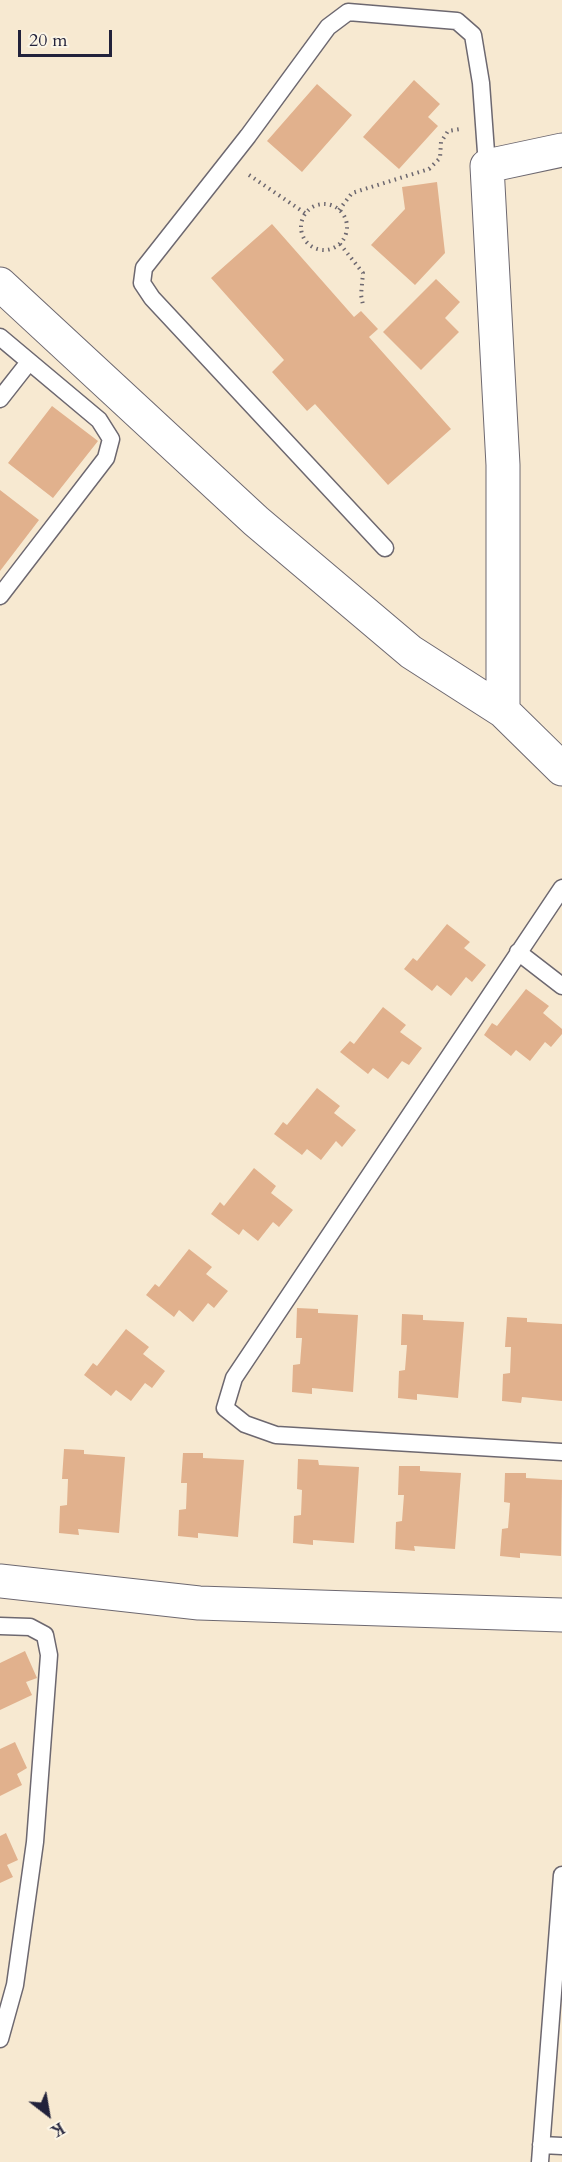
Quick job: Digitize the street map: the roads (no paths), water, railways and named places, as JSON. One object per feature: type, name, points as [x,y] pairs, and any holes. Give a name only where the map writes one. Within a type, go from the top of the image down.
[{"type":"street","points":[[503,711],[502,465],[487,166],[562,150]]},
{"type":"street","points":[[0,284],[256,520],[411,652],[503,711],[562,769]]},
{"type":"street","points":[[0,1581],[199,1603],[562,1615]]},
{"type":"lane","points":[[386,548],[152,298],[142,283],[144,268],[328,27],[348,12],[457,21],[473,35],[482,83],[487,166]]},
{"type":"lane","points":[[0,337],[99,420],[111,439],[106,458],[0,596]]},
{"type":"lane","points":[[0,399],[29,362]]},
{"type":"lane","points":[[562,888],[234,1378],[225,1408],[245,1424],[276,1435],[562,1452]]},
{"type":"lane","points":[[518,952],[562,986]]},
{"type":"lane","points":[[0,1626],[30,1627],[45,1635],[49,1655],[35,1842],[15,1985],[0,2039]]},
{"type":"lane","points":[[540,2162],[562,1875]]},
{"type":"lane","points":[[541,2145],[562,2146]]}]
